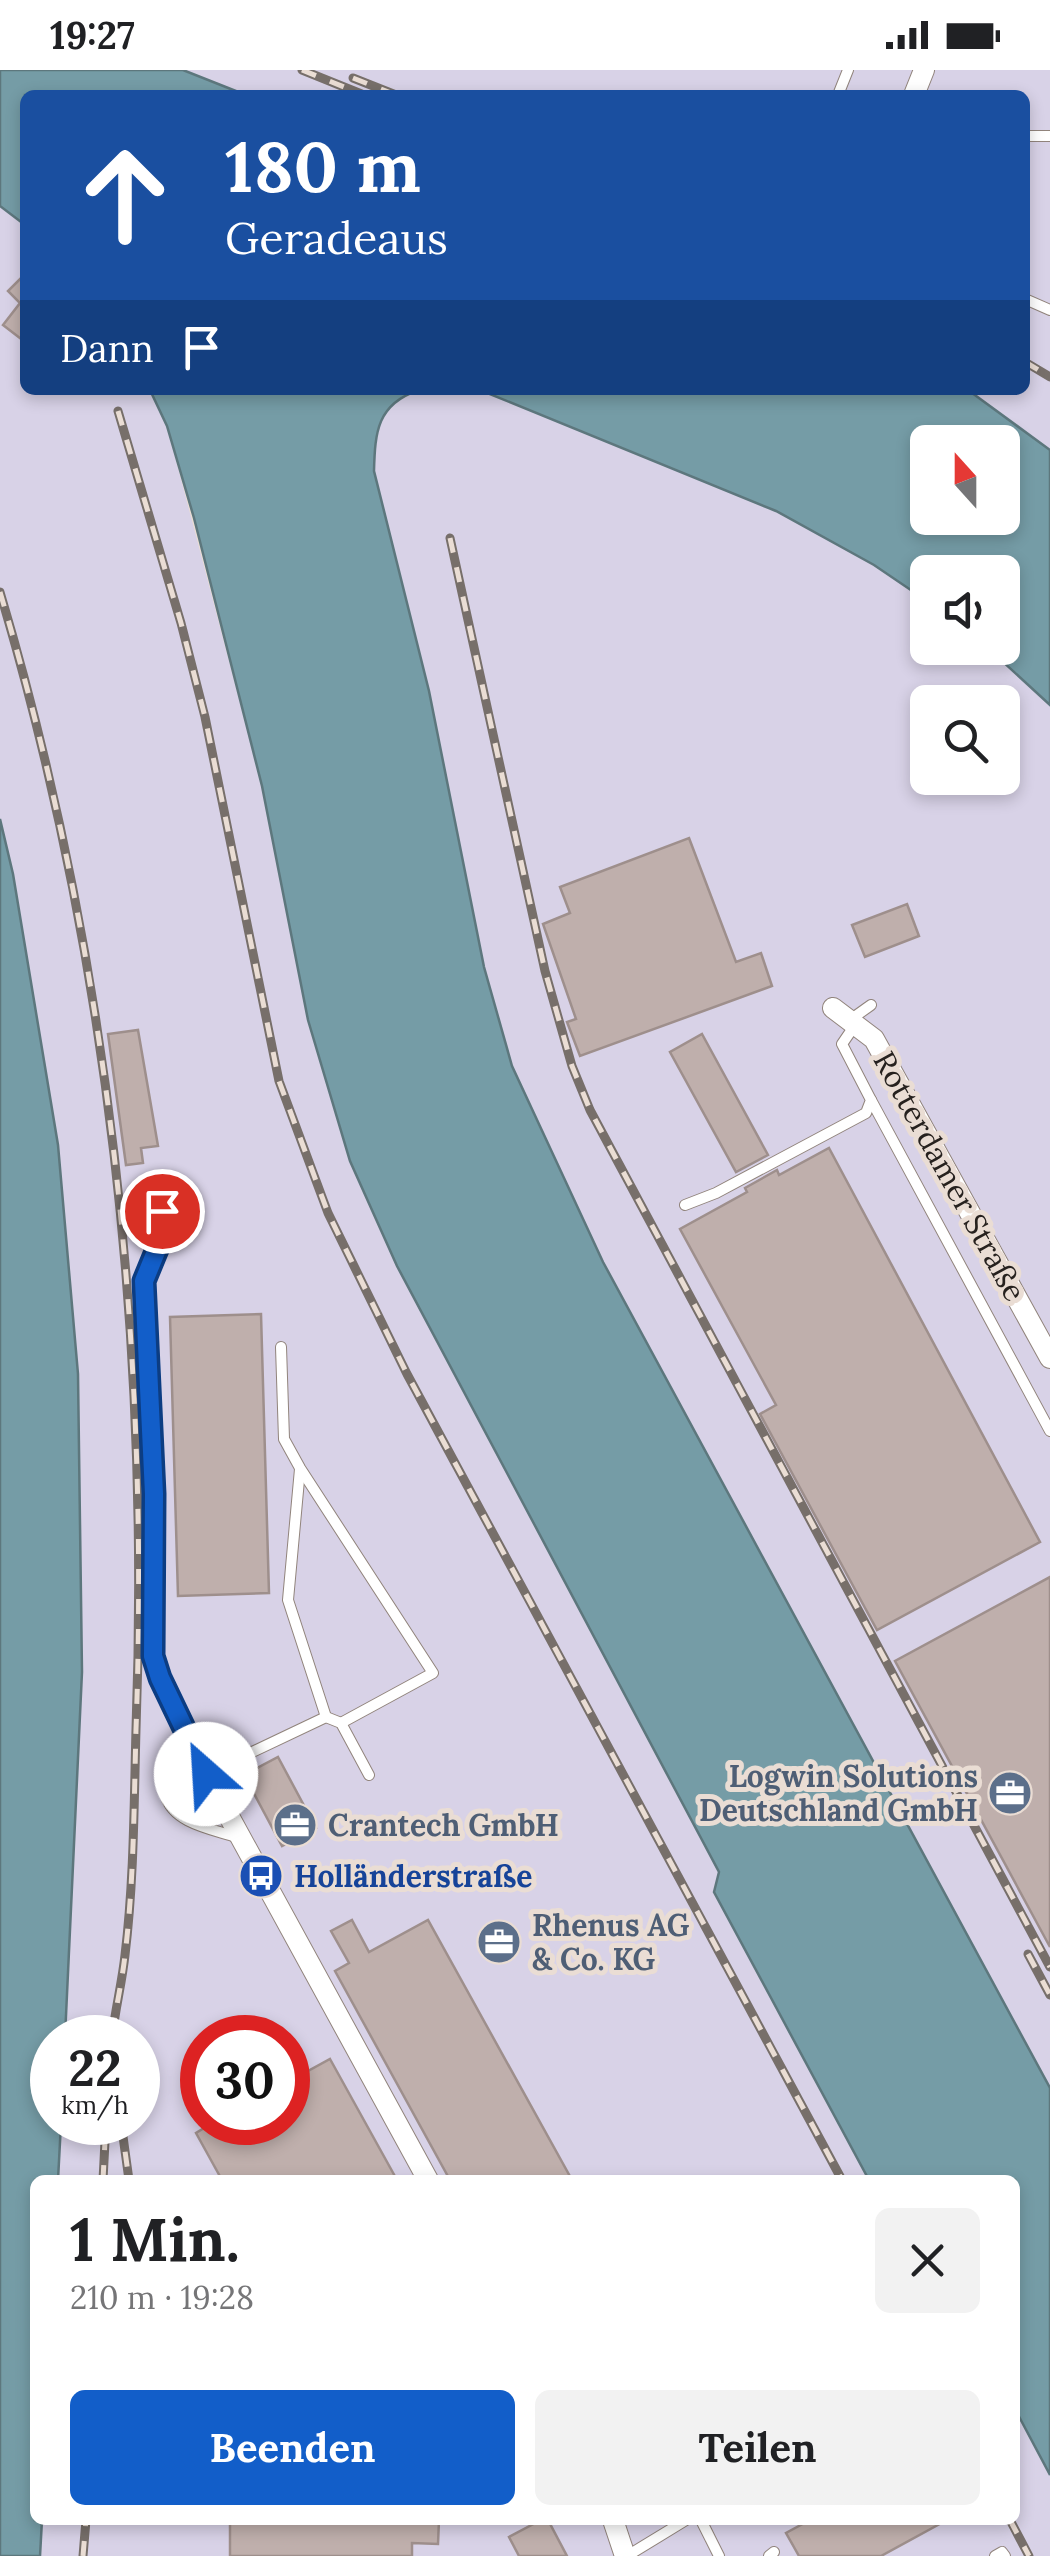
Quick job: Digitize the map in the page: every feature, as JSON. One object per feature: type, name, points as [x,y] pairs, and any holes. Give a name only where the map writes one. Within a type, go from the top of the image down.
[{"type":"street","name":"Rotterdamer Straße","points":[[846,1018],[874,1039],[1050,1358]]},
{"type":"street","points":[[144,1281],[154,1494],[153,1656],[204,1770],[425,2175]]},
{"type":"street","points":[[615,2525],[626,2556]]},
{"type":"lane","points":[[870,1005],[846,1018],[844,1052],[1050,1431]]},
{"type":"lane","points":[[685,1205],[716,1193],[866,1113],[871,1100]]},
{"type":"lane","points":[[144,1281],[160,1242],[163,1180]]},
{"type":"lane","points":[[280,1347],[284,1439],[433,1673],[341,1722]]},
{"type":"lane","points":[[300,1468],[288,1600],[326,1717]]},
{"type":"lane","points":[[240,1838],[179,1816],[166,1796],[179,1775],[204,1770],[326,1717],[341,1722],[369,1775]]},
{"type":"lane","points":[[626,2556],[678,2525]]},
{"type":"lane","points":[[703,2525],[719,2556]]},
{"type":"lane","points":[[994,2556],[1002,2552],[1005,2556]]},
{"type":"shaded area","points":[[183,70],[1050,70],[1050,450],[975,395],[1030,395],[1030,90],[233,90]]},
{"type":"shaded area","points":[[0,206],[20,221],[20,395],[152,395],[167,426],[262,786],[308,1020],[397,1266],[719,1872],[714,1893],[866,2175],[58,2175],[60,2145],[160,2145],[160,2015],[66,2015],[82,1672],[13,874],[0,819]]},
{"type":"shaded area","points":[[410,395],[492,395],[776,511],[874,565],[910,589],[910,665],[1006,665],[1050,705],[1050,2088],[603,1262],[512,1066],[484,967],[374,471],[375,435],[389,406]]},
{"type":"shaded area","points":[[1020,2418],[1050,2475],[1050,2556],[40,2556],[42,2525],[1020,2525]]},
{"type":"water","points":[[0,70],[183,70],[233,90],[20,90],[20,221],[0,206]]},
{"type":"water","points":[[152,395],[407,395],[394,403],[381,421],[374,471],[429,691],[484,967],[512,1066],[603,1262],[1050,2088],[1050,2475],[1020,2418],[1020,2175],[866,2175],[714,1892],[719,1872],[397,1266],[350,1161],[308,1020],[262,786],[167,426]]},
{"type":"water","points":[[492,395],[975,395],[1016,425],[910,425],[910,535],[1020,535],[1020,428],[1050,450],[1050,705],[1006,665],[1020,665],[1020,555],[910,555],[910,589],[776,511]]},
{"type":"water","points":[[0,819],[13,874],[58,1145],[78,1374],[82,1672],[66,2015],[30,2015],[30,2145],[60,2145],[58,2175],[30,2175],[30,2525],[42,2525],[40,2556],[0,2556]]},
{"type":"building","points":[[20,279],[20,303],[8,291]]},
{"type":"building","points":[[20,303],[20,338],[3,325]]},
{"type":"building","points":[[689,838],[736,962],[761,953],[772,986],[580,1056],[567,1022],[576,1019],[543,924],[570,913],[560,887]]},
{"type":"building","points":[[907,904],[919,936],[865,957],[852,925]]},
{"type":"building","points":[[138,1030],[158,1146],[141,1148],[143,1163],[126,1165],[108,1034]]},
{"type":"building","points":[[702,1034],[768,1155],[736,1172],[670,1052]]},
{"type":"building","points":[[829,1148],[1040,1542],[877,1630],[760,1414],[776,1405],[680,1229],[747,1192],[745,1188],[777,1170],[779,1175]]},
{"type":"building","points":[[261,1314],[269,1593],[178,1596],[170,1317]]},
{"type":"building","name":"Logwin Solutions Deutschland GmbH","points":[[1050,1577],[1050,1947],[895,1661]]},
{"type":"building","points":[[278,1757],[316,1828],[282,1846],[244,1775]]},
{"type":"building","points":[[352,1920],[369,1952],[428,1920],[569,2175],[447,2175],[335,1971],[349,1963],[331,1931]]},
{"type":"building","points":[[330,2059],[394,2175],[219,2175],[203,2145],[310,2145],[310,2070]]},
{"type":"building","points":[[230,2525],[439,2525],[438,2544],[412,2543],[412,2556],[230,2556]]},
{"type":"building","points":[[532,2525],[551,2525],[567,2556],[519,2556],[509,2537]]},
{"type":"building","points":[[801,2525],[938,2525],[881,2556],[799,2556],[786,2533]]},
{"type":"railway","points":[[302,70],[352,90]]},
{"type":"railway","points":[[353,78],[383,90]]},
{"type":"railway","points":[[1030,365],[1050,377]]},
{"type":"railway","points":[[118,411],[205,717],[279,1081],[328,1213],[407,1374],[839,2175]]},
{"type":"railway","points":[[450,538],[545,971],[572,1066],[590,1110],[1050,1967]]},
{"type":"railway","points":[[0,592],[38,730],[95,1012],[128,1298],[139,1586],[130,1899],[116,2015]]},
{"type":"railway","points":[[1028,1954],[1050,1995]]},
{"type":"railway","points":[[103,2175],[105,2145]]},
{"type":"railway","points":[[124,2145],[128,2175]]},
{"type":"railway","points":[[83,2556],[86,2525]]},
{"type":"railway","points":[[1013,2525],[1029,2556]]},
{"type":"place","name":"Logwin Solutions Deutschland GmbH","points":[[1010,1793]]},
{"type":"place","name":"Crantech GmbH","points":[[295,1825]]},
{"type":"place","name":"Holländerstraße","points":[[261,1876]]},
{"type":"place","name":"Rhenus AG & Co. KG","points":[[499,1942]]},
{"type":"route","points":[[162,1211],[160,1242],[144,1281],[154,1494],[153,1656],[206,1774]]}]
